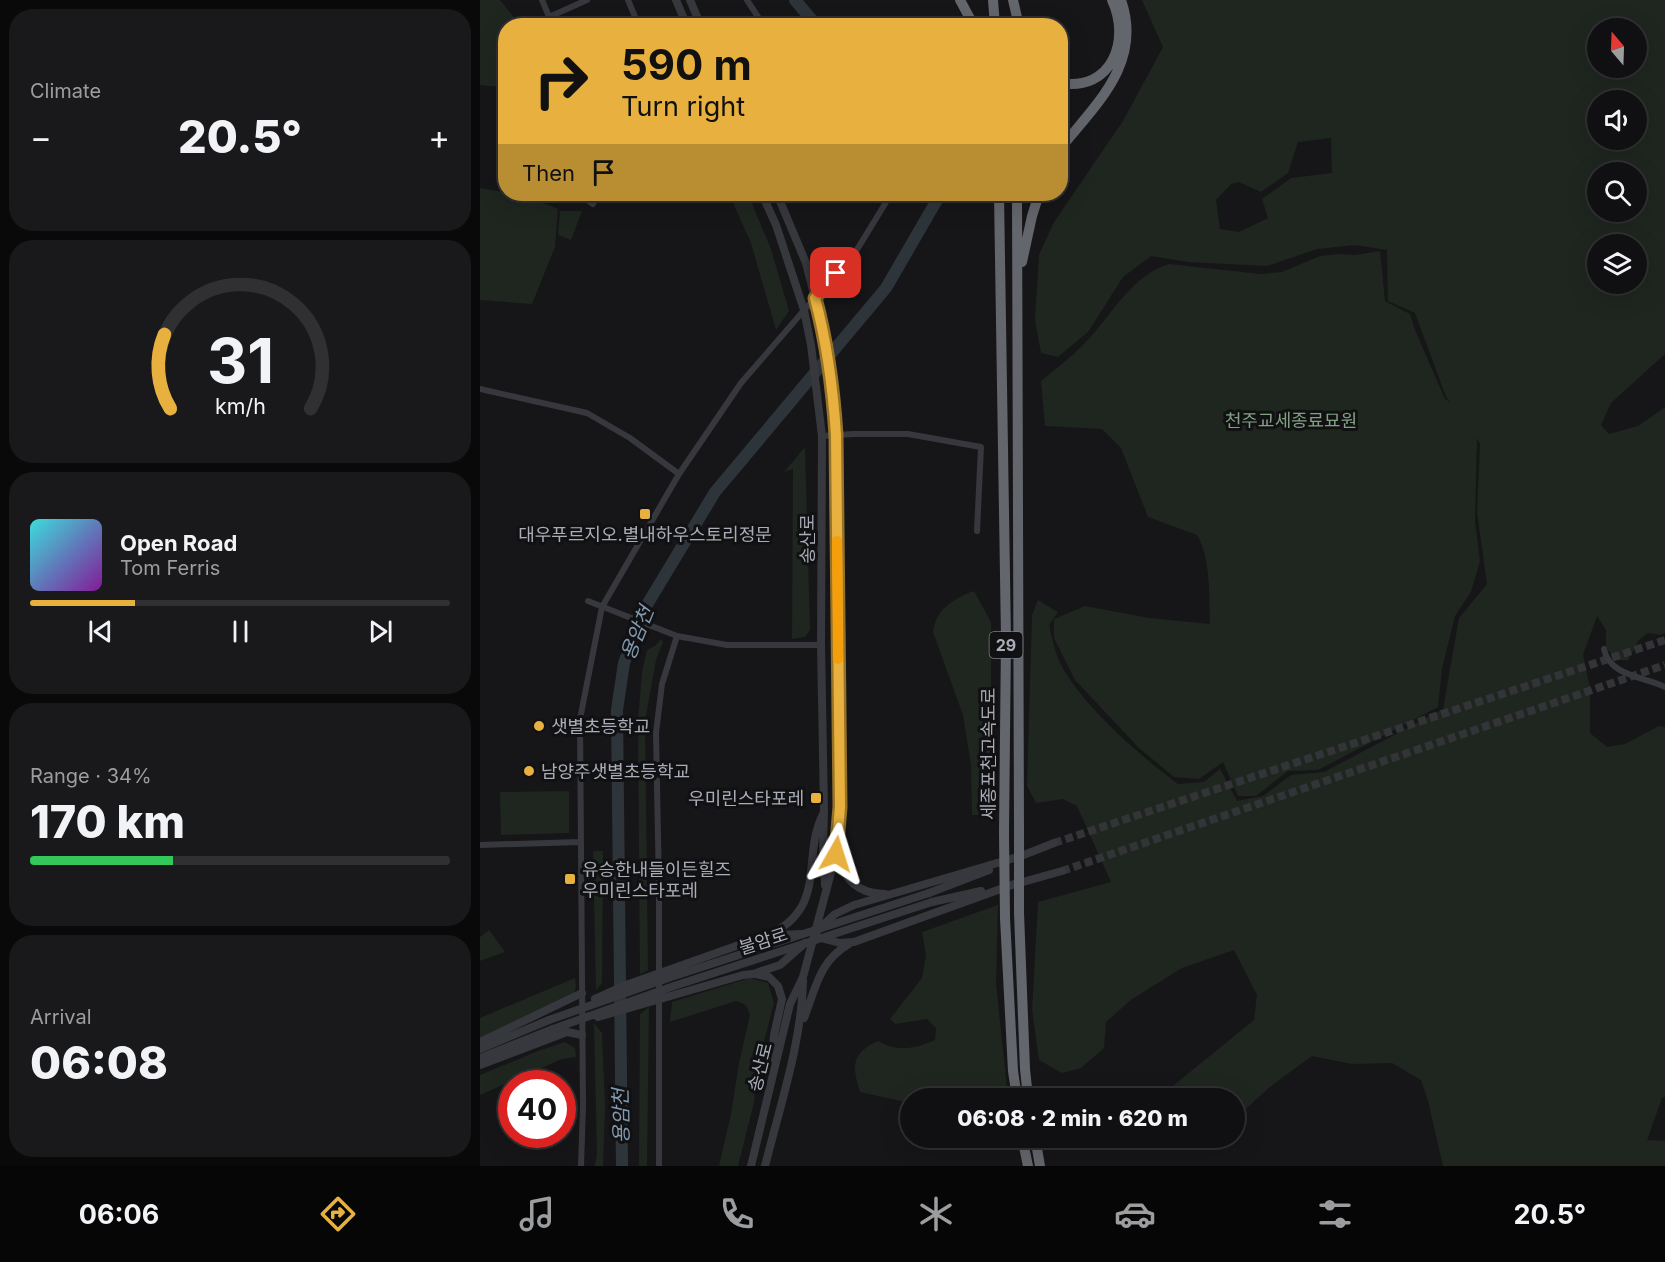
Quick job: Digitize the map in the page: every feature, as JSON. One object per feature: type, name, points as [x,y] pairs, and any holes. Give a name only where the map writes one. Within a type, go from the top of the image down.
[{"type":"highway","points":[[960,0],[970,18]]},
{"type":"highway","points":[[993,0],[994,18]]},
{"type":"highway","points":[[1011,0],[1011,18]]},
{"type":"highway","points":[[1011,0],[1017,18]]},
{"type":"highway","points":[[1068,84],[1093,79],[1111,64],[1119,45],[1120,34],[1117,13],[1112,0]]},
{"type":"highway","points":[[1068,139],[1117,77],[1124,56],[1127,36],[1125,12],[1121,0]]},
{"type":"highway","name":"세종포천고속도로","points":[[999,201],[1001,457],[1006,639],[1005,918],[1016,1088]]},
{"type":"highway","name":"세종포천고속도로","points":[[1017,201],[1019,913],[1028,1088]]},
{"type":"highway","points":[[1018,280],[1037,201]]},
{"type":"highway","points":[[1024,1148],[1028,1166]]},
{"type":"highway","points":[[1037,1148],[1040,1166]]},
{"type":"street","points":[[542,0],[549,17],[587,0]]},
{"type":"street","points":[[628,0],[634,18]]},
{"type":"street","points":[[676,0],[684,18]]},
{"type":"street","points":[[690,0],[698,18]]},
{"type":"street","points":[[747,0],[759,18]]},
{"type":"street","name":"송산로","points":[[765,201],[776,225],[804,310],[811,345],[822,436],[821,645],[825,892]]},
{"type":"street","name":"송산로","points":[[751,1166],[790,1004],[803,977],[838,838],[834,399],[825,338],[806,263],[780,201]]},
{"type":"street","points":[[581,1166],[580,719],[602,607],[679,474],[741,383],[858,248],[887,201]]},
{"type":"street","points":[[480,389],[587,413],[630,438],[679,474]]},
{"type":"street","points":[[822,436],[908,434],[981,447],[977,531]]},
{"type":"street","points":[[588,601],[677,636],[727,645],[821,645]]},
{"type":"street","points":[[659,1166],[656,733],[662,684],[677,636]]},
{"type":"street","points":[[1604,649],[1605,658],[1623,673],[1665,687]]},
{"type":"street","points":[[766,937],[782,929],[805,902],[811,880],[816,828],[825,810]]},
{"type":"street","points":[[838,838],[844,868],[851,882],[867,892],[896,894]]},
{"type":"street","points":[[480,845],[580,842]]},
{"type":"street","name":"불암로","points":[[480,1049],[549,1020],[956,884],[1054,843]]},
{"type":"street","points":[[553,1029],[780,965],[835,914],[854,905],[1023,855]]},
{"type":"street","name":"불암로","points":[[480,1058],[674,986],[932,902],[1062,871]]},
{"type":"street","points":[[796,1036],[824,965],[838,951],[854,942],[1017,883]]},
{"type":"street","points":[[549,1020],[626,985],[753,940],[792,934],[814,935],[840,943],[854,942]]},
{"type":"street","points":[[753,974],[769,977],[778,986],[782,999],[774,1035],[767,1100]]},
{"type":"street","name":"송산로","points":[[765,1166],[803,1004],[803,977]]},
{"type":"street","points":[[480,1042],[582,993]]},
{"type":"street","points":[[480,1065],[567,1032],[582,1035]]},
{"type":"green space","points":[[480,0],[500,0],[514,18],[498,18],[498,87],[480,85]]},
{"type":"green space","name":"천주교세종료묘원","points":[[1142,0],[1665,0],[1665,354],[1611,403],[1601,425],[1609,434],[1638,426],[1665,407],[1665,633],[1661,635],[1648,633],[1639,640],[1628,660],[1617,660],[1606,648],[1606,630],[1597,616],[1583,655],[1590,687],[1590,733],[1607,747],[1625,744],[1659,726],[1665,727],[1665,1097],[1662,1098],[1647,1140],[1665,1141],[1665,1166],[1443,1166],[1421,1080],[1392,1063],[1352,1064],[1312,1056],[1271,1086],[1245,1109],[1245,1088],[1176,1088],[1174,1085],[1254,1020],[1257,995],[1234,950],[1182,968],[1132,999],[1106,1022],[1104,1048],[1081,1068],[1062,1073],[1039,1060],[1032,1010],[1038,902],[1111,882],[1077,806],[1063,799],[1036,803],[1027,786],[1032,615],[1038,600],[1058,612],[1049,625],[1055,650],[1071,681],[1098,714],[1178,784],[1204,782],[1220,769],[1237,801],[1263,796],[1291,775],[1324,772],[1443,709],[1459,618],[1487,584],[1477,512],[1480,444],[1477,438],[1475,521],[1480,561],[1471,592],[1455,616],[1442,669],[1438,707],[1318,770],[1288,771],[1256,796],[1238,796],[1223,762],[1199,779],[1174,777],[1139,748],[1075,680],[1054,638],[1054,619],[1085,606],[1149,618],[1210,624],[1207,566],[1202,544],[1197,535],[1148,517],[1121,448],[1102,429],[1045,426],[1041,381],[1083,345],[1122,298],[1143,278],[1169,264],[1260,274],[1282,272],[1320,256],[1355,255],[1380,251],[1385,301],[1410,314],[1445,399],[1450,402],[1446,397],[1415,313],[1388,301],[1387,250],[1355,245],[1317,249],[1267,266],[1188,262],[1151,256],[1123,277],[1088,332],[1058,357],[1041,353],[1035,320],[1039,255],[1054,222],[1123,121],[1163,47]],"holes":[[[1331,138],[1332,173],[1291,178],[1262,199],[1268,218],[1239,232],[1220,229],[1216,200],[1231,184],[1239,182],[1261,192],[1288,173],[1298,142]]]},
{"type":"green space","points":[[480,188],[498,191],[498,201],[538,201],[558,209],[555,247],[532,304],[480,300]]},
{"type":"green space","points":[[732,201],[751,201],[771,249],[789,311],[776,330],[751,243]]},
{"type":"green space","points":[[560,211],[582,211],[571,240],[558,235]]},
{"type":"green space","points":[[805,447],[810,630],[805,637],[792,639],[793,469],[784,472]]},
{"type":"green space","points":[[974,591],[991,622],[988,815],[972,815],[971,765],[963,715],[933,632],[938,617],[947,606]]},
{"type":"green space","points":[[661,639],[663,642],[656,660],[645,721],[648,970],[640,974],[638,721],[642,672],[647,650]]},
{"type":"green space","points":[[569,791],[569,833],[501,835],[500,792]]},
{"type":"green space","points":[[593,851],[603,851],[602,983],[596,990]]},
{"type":"green space","points":[[998,905],[996,983],[1007,1088],[900,1088],[900,1101],[860,1092],[856,1062],[858,1056],[869,1046],[878,1041],[892,1047],[906,1048],[935,1040],[936,1028],[927,1019],[895,1024],[890,1019],[922,978],[926,955],[922,932]]},
{"type":"green space","points":[[489,930],[505,952],[480,961],[480,937]]},
{"type":"green space","points":[[575,978],[574,994],[480,1038],[480,1018]]},
{"type":"green space","points":[[750,978],[768,983],[774,1003],[756,1072],[754,1102],[738,1166],[719,1166],[750,1015],[746,1005],[736,1001],[670,1022],[672,1002]]},
{"type":"green space","points":[[649,1007],[647,1166],[639,1166],[640,1014]]},
{"type":"green space","points":[[594,1023],[602,1033],[605,1106],[603,1166],[595,1166],[597,1153]]},
{"type":"green space","points":[[565,1042],[575,1048],[576,1057],[562,1059],[537,1070],[498,1070],[498,1087],[480,1095],[480,1075]]},
{"type":"waterway","name":"용암천","points":[[795,0],[810,18]]},
{"type":"waterway","name":"용암천","points":[[622,1166],[617,710],[624,663],[642,613],[715,492],[886,288],[936,201]]},
{"type":"tunnel","points":[[1054,843],[1665,640]]},
{"type":"tunnel","points":[[1062,871],[1665,665]]},
{"type":"slow traffic","points":[[837,541],[838,659]]},
{"type":"place","name":"대우푸르지오.별내하우스토리정문","points":[[645,514]]},
{"type":"place","name":"샛별초등학교","points":[[539,726]]},
{"type":"place","name":"남양주샛별초등학교","points":[[529,771]]},
{"type":"place","name":"우미린스타포레","points":[[816,798]]},
{"type":"place","name":"유승한내들이든힐즈 우미린스타포레","points":[[570,879]]},
{"type":"route","points":[[836,273],[815,298],[825,338],[834,399],[836,435],[840,807],[836,854]]}]
